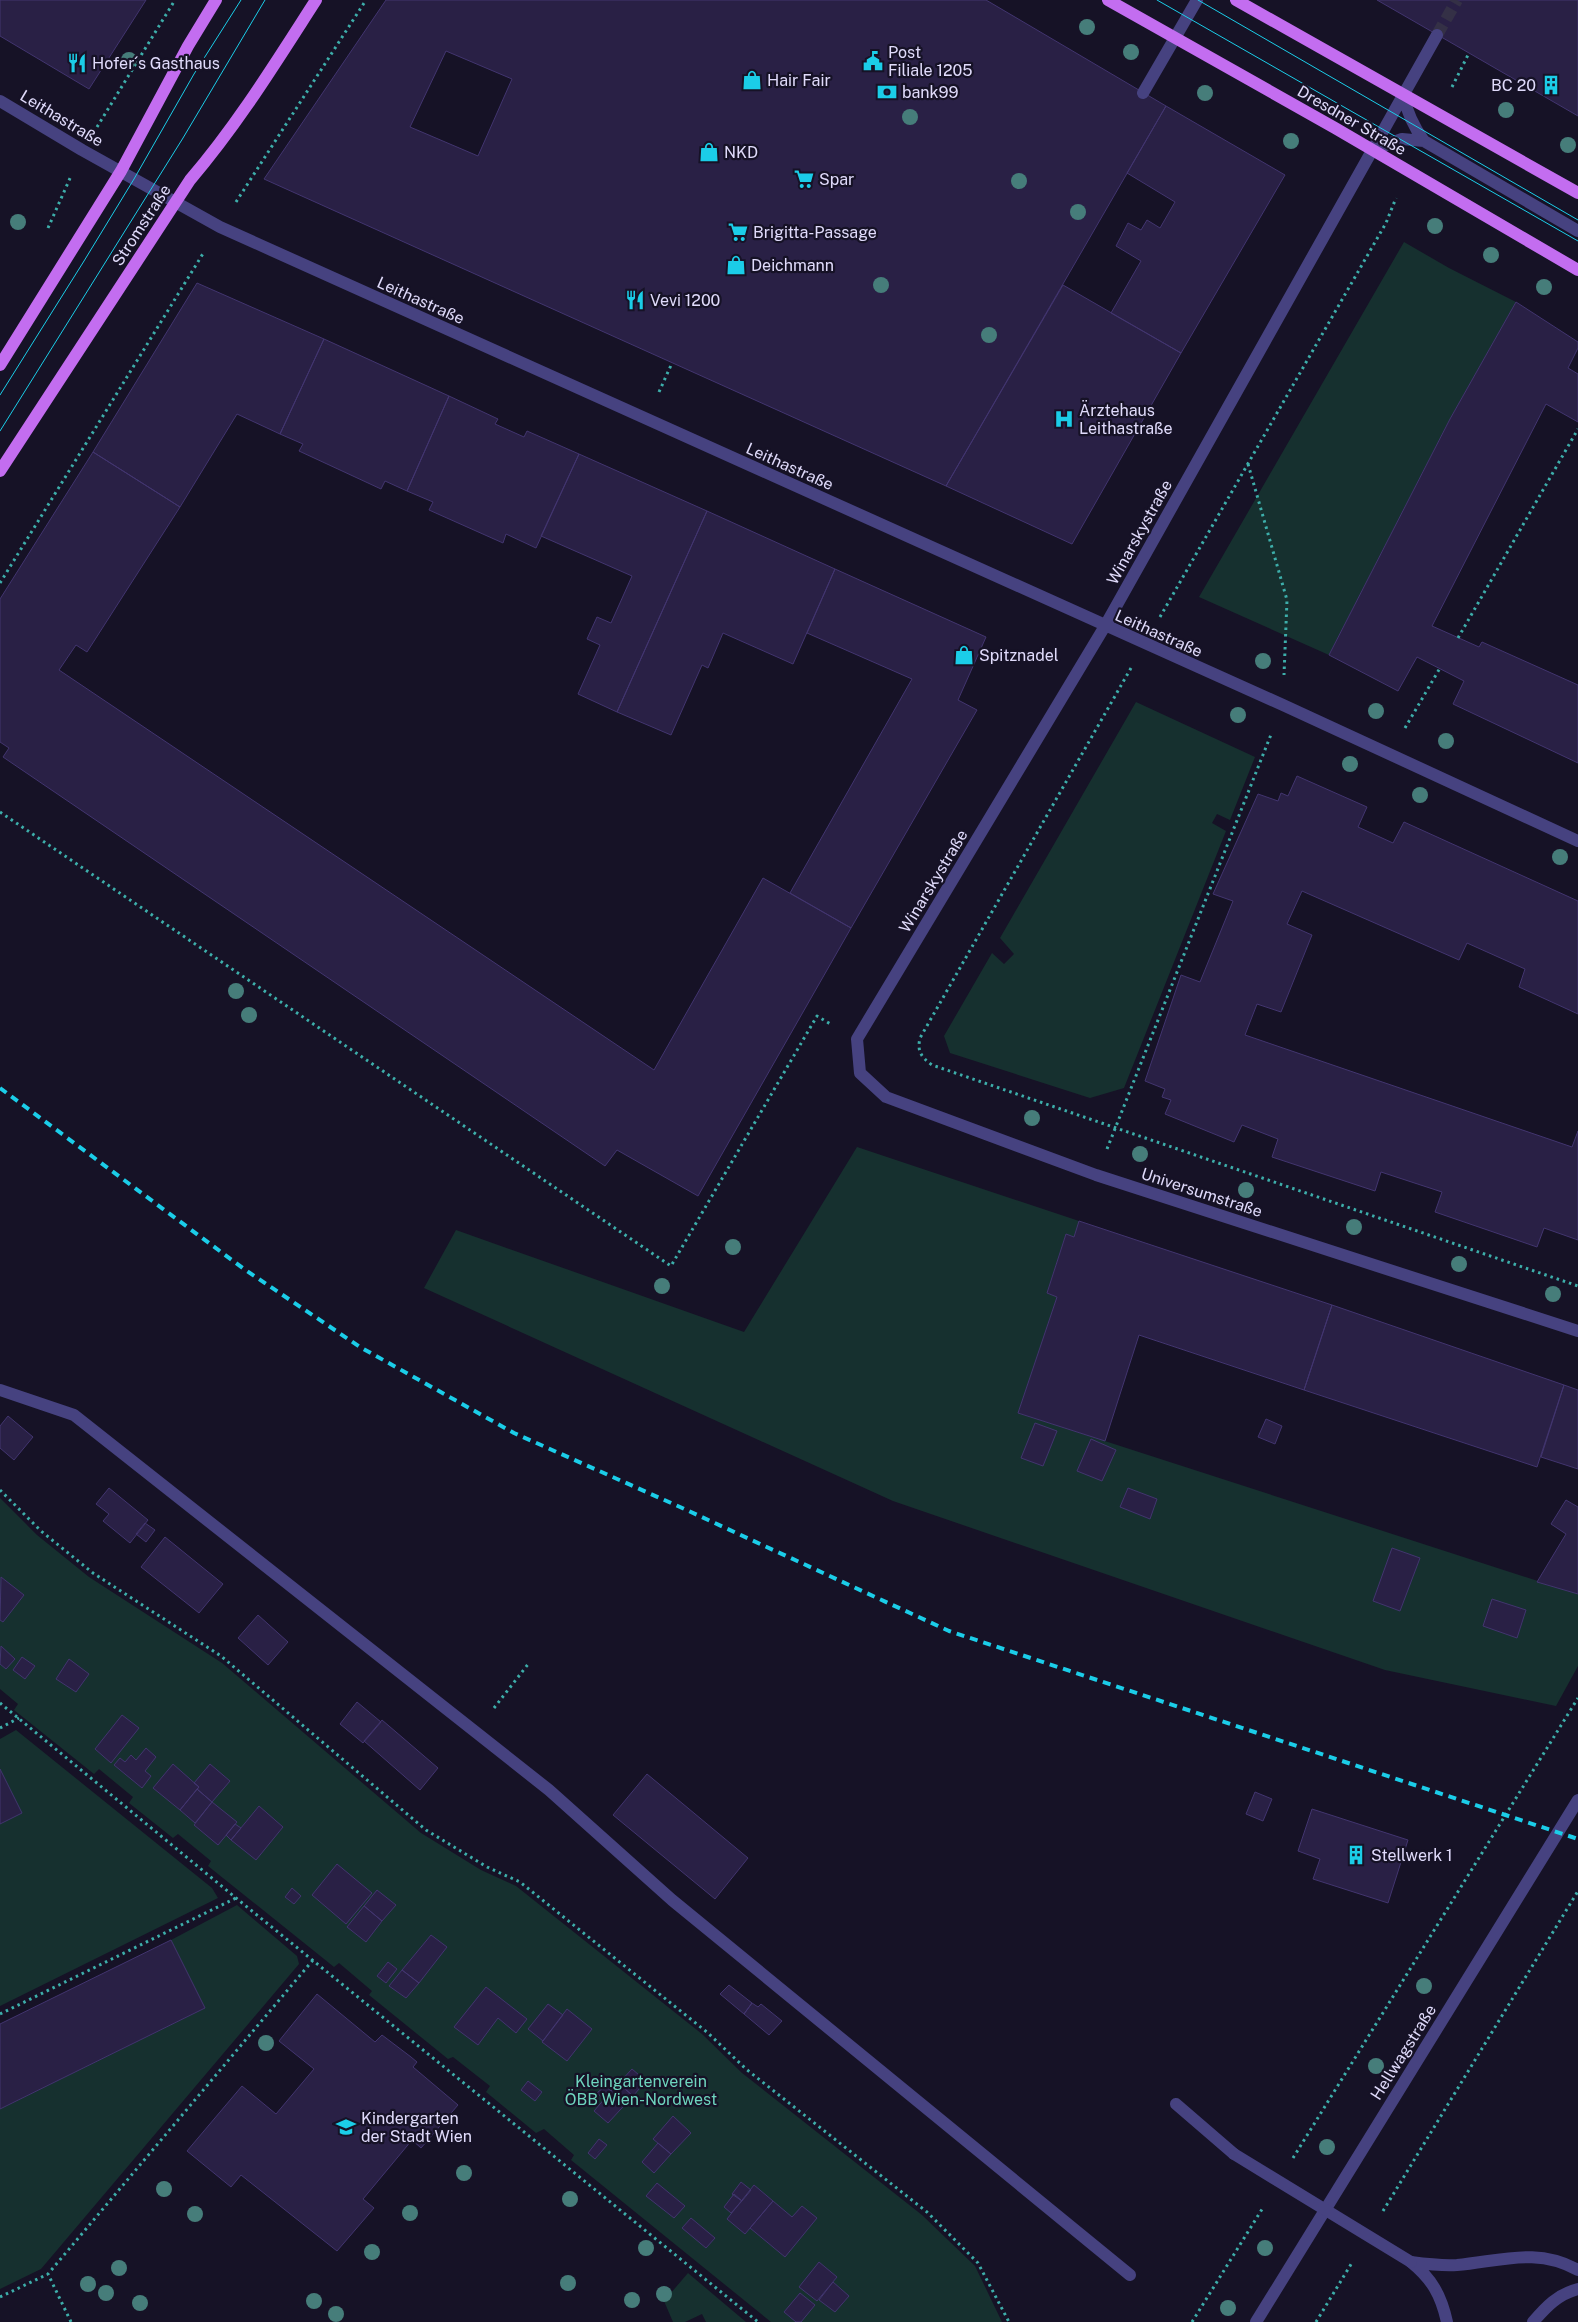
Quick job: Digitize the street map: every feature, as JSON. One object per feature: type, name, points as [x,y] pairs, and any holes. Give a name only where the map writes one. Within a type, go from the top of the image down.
[{"type":"main road","points":[[0,365],[121,171],[188,46],[216,0]]},
{"type":"main road","name":"Stromstraße","points":[[0,471],[175,202],[249,104],[316,0]]},
{"type":"main road","name":"Dresdner Straße","points":[[1108,0],[1578,270]]},
{"type":"main road","points":[[1236,0],[1578,193]]},
{"type":"street","points":[[1143,93],[1198,0]]},
{"type":"street","name":"Winarskystraße","points":[[857,1039],[1105,626],[1437,35]]},
{"type":"street","points":[[1403,94],[1406,110],[1412,125],[1424,141]]},
{"type":"street","name":"Leithastraße","points":[[0,101],[82,150],[220,227],[1283,705],[1578,841]]},
{"type":"street","points":[[1372,150],[1402,140],[1424,141]]},
{"type":"street","name":"Dresdner Straße","points":[[1424,141],[1578,231]]},
{"type":"street","name":"Universumstraße","points":[[857,1039],[860,1073],[886,1097],[1096,1174],[1578,1331]]},
{"type":"street","points":[[0,1390],[74,1415],[549,1790],[672,1900],[1130,2275]]},
{"type":"street","name":"Hellwagstraße","points":[[1256,2322],[1578,1800]]},
{"type":"street","points":[[1176,2104],[1234,2154],[1411,2262],[1427,2275],[1438,2292],[1447,2322]]},
{"type":"street","points":[[1411,2262],[1458,2265],[1486,2260],[1537,2256],[1565,2263],[1578,2270]]},
{"type":"street","points":[[1533,2322],[1549,2303],[1568,2292],[1578,2289]]},
{"type":"path","points":[[82,150],[175,0]]},
{"type":"path","points":[[0,583],[220,227],[366,0]]},
{"type":"path","points":[[1438,114],[1469,53]]},
{"type":"path","points":[[1392,206],[1386,222],[925,1029],[918,1045],[919,1052],[932,1065],[1578,1286]]},
{"type":"path","points":[[1458,638],[1578,429]]},
{"type":"path","points":[[1096,1174],[1283,705],[1288,600],[1248,464]]},
{"type":"path","points":[[1390,754],[1440,668]]},
{"type":"path","points":[[0,812],[671,1266],[817,1016],[857,1039]]},
{"type":"path","points":[[0,1490],[41,1530],[93,1573],[221,1656],[426,1830],[486,1867],[520,1882],[708,2032],[746,2069],[928,2212],[978,2262],[1009,2322]]},
{"type":"path","points":[[492,1711],[528,1663]]},
{"type":"path","points":[[1291,2162],[1578,1698]]},
{"type":"path","points":[[0,1703],[236,1898],[758,2322]]},
{"type":"path","points":[[0,1728],[19,1718]]},
{"type":"path","points":[[1382,2214],[1578,1891]]},
{"type":"path","points":[[0,2014],[236,1898]]},
{"type":"path","points":[[0,2298],[48,2274],[312,1960]]},
{"type":"path","points":[[1192,2322],[1265,2204]]},
{"type":"path","points":[[1316,2322],[1356,2255]]},
{"type":"path","points":[[48,2274],[71,2322]]},
{"type":"green space","points":[[1404,242],[1449,268],[1516,302],[1450,419],[1329,655],[1199,597]]},
{"type":"green space","points":[[1136,702],[1255,757],[1230,820],[1217,814],[1212,823],[1226,831],[1124,1088],[1090,1098],[950,1053],[944,1036],[992,953],[1004,964],[1014,954],[1000,938]]},
{"type":"green space","points":[[857,1147],[1079,1221],[1074,1237],[1066,1234],[1047,1293],[1057,1297],[1018,1413],[1578,1594],[1578,1666],[1556,1706],[1385,1670],[893,1501],[424,1288],[456,1230],[744,1332]]},
{"type":"green space","name":"Kleingartenverein ÖBB Wien-Nordwest","points":[[0,1498],[37,1535],[89,1577],[222,1663],[421,1833],[481,1870],[516,1886],[702,2034],[742,2073],[922,2215],[975,2266],[1002,2322],[771,2322],[571,2160],[574,2155],[544,2129],[536,2133],[486,2092],[490,2086],[453,2057],[448,2059],[369,1995],[372,1991],[339,1963],[334,1967],[208,1866],[211,1861],[178,1834],[173,1838],[129,1803],[133,1797],[99,1769],[94,1774],[14,1710],[18,1704],[0,1689]]},
{"type":"green space","points":[[16,1730],[212,1888],[218,1898],[0,2006],[0,1739]]},
{"type":"green space","points":[[237,1905],[297,1956],[299,1964],[41,2269],[0,2289],[0,2109],[205,2008],[171,1940]]},
{"type":"green space","points":[[688,2273],[746,2322],[706,2322],[702,2314],[685,2322],[673,2322],[664,2301]]},
{"type":"building","points":[[0,0],[146,0],[89,89],[0,36]]},
{"type":"building","name":"Brigitta-Passage","points":[[386,0],[986,0],[1166,106],[946,486],[264,179]],"holes":[[[446,51],[512,79],[478,156],[410,127]]]},
{"type":"building","name":"BC 20","points":[[1377,0],[1578,0],[1578,116],[1469,53]]},
{"type":"building","points":[[1166,106],[1285,175],[1181,353],[1111,313],[1141,261],[1116,246],[1128,223],[1141,230],[1147,220],[1160,228],[1175,202],[1127,173]]},
{"type":"building","points":[[197,283],[324,339],[280,434],[237,414],[180,507],[93,452]]},
{"type":"building","name":"Ärztehaus Leithastraße","points":[[1063,285],[1181,353],[1072,544],[946,486]]},
{"type":"building","points":[[1516,302],[1578,342],[1578,348],[1568,368],[1578,374],[1578,422],[1546,404],[1432,626],[1479,647],[1482,642],[1578,685],[1578,763],[1453,704],[1464,681],[1417,657],[1398,691],[1329,655],[1450,419]]},
{"type":"building","points":[[324,339],[449,396],[407,491],[385,481],[381,489],[299,451],[303,444],[280,434]]},
{"type":"building","points":[[449,396],[498,419],[495,424],[524,437],[527,431],[579,454],[536,548],[506,534],[503,543],[429,510],[433,502],[407,491]]},
{"type":"building","points":[[93,452],[180,507],[87,652],[76,645],[59,670],[654,1070],[763,878],[851,928],[698,1196],[617,1150],[605,1166],[3,757],[9,748],[0,742],[0,599]]},
{"type":"building","points":[[579,454],[707,511],[617,712],[578,694],[600,645],[587,639],[597,617],[611,623],[632,576],[541,536]]},
{"type":"building","points":[[707,511],[835,569],[793,664],[723,633],[708,668],[702,665],[671,735],[617,712]]},
{"type":"building","points":[[835,569],[986,637],[958,700],[977,710],[851,928],[790,893],[912,679],[807,633]]},
{"type":"building","points":[[1297,776],[1367,807],[1358,827],[1393,843],[1404,822],[1578,901],[1578,1014],[1519,987],[1525,969],[1467,943],[1459,960],[1302,891],[1287,924],[1312,935],[1281,1012],[1257,1004],[1245,1035],[1572,1147],[1578,1131],[1578,1240],[1544,1228],[1537,1247],[1435,1212],[1442,1192],[1381,1172],[1375,1191],[1272,1157],[1278,1139],[1242,1125],[1234,1142],[1165,1114],[1171,1100],[1162,1097],[1165,1089],[1145,1081],[1181,975],[1200,982],[1233,901],[1213,894],[1258,794],[1278,801],[1281,793],[1288,796]]},
{"type":"building","points":[[1079,1221],[1332,1305],[1304,1390],[1139,1335],[1105,1441],[1018,1413],[1057,1297],[1047,1293],[1066,1234],[1074,1237]]},
{"type":"building","points":[[1332,1305],[1564,1385],[1537,1467],[1304,1390]]},
{"type":"building","points":[[1564,1385],[1578,1390],[1578,1469],[1541,1457]]},
{"type":"building","points":[[8,1416],[33,1437],[14,1460],[0,1448],[0,1426]]},
{"type":"building","points":[[1266,1419],[1282,1426],[1275,1444],[1258,1437]]},
{"type":"building","points":[[1035,1423],[1057,1431],[1043,1466],[1021,1458]]},
{"type":"building","points":[[1091,1439],[1116,1450],[1102,1481],[1077,1471]]},
{"type":"building","points":[[109,1488],[148,1520],[130,1543],[103,1521],[109,1514],[96,1504]]},
{"type":"building","points":[[1128,1488],[1157,1499],[1150,1519],[1120,1507]]},
{"type":"building","points":[[1566,1500],[1578,1507],[1578,1594],[1537,1582],[1566,1534],[1551,1524]]},
{"type":"building","points":[[145,1523],[155,1530],[146,1542],[136,1534]]},
{"type":"building","points":[[165,1537],[223,1584],[199,1613],[141,1567]]},
{"type":"building","points":[[1392,1548],[1420,1558],[1400,1611],[1373,1601]]},
{"type":"building","points":[[1,1577],[24,1595],[3,1622],[0,1620]]},
{"type":"building","points":[[1492,1599],[1526,1610],[1517,1638],[1483,1626]]},
{"type":"building","points":[[258,1615],[288,1642],[268,1665],[238,1638]]},
{"type":"building","points":[[1,1646],[15,1659],[6,1669],[0,1664]]},
{"type":"building","points":[[22,1657],[35,1666],[25,1679],[13,1670]]},
{"type":"building","points":[[69,1659],[89,1674],[76,1692],[56,1679]]},
{"type":"building","points":[[357,1702],[381,1722],[363,1743],[340,1724]]},
{"type":"building","points":[[122,1715],[139,1728],[111,1763],[95,1749]]},
{"type":"building","points":[[382,1720],[438,1768],[420,1790],[364,1741]]},
{"type":"building","points":[[146,1748],[156,1757],[145,1771],[151,1776],[142,1788],[114,1765],[120,1758],[125,1762],[131,1755],[136,1760]]},
{"type":"building","points":[[173,1764],[199,1787],[180,1810],[153,1788]]},
{"type":"building","points":[[210,1764],[230,1781],[212,1802],[197,1789],[199,1787],[194,1783]]},
{"type":"building","points":[[0,1769],[22,1813],[0,1824]]},
{"type":"building","points":[[647,1774],[748,1858],[715,1899],[613,1815]]},
{"type":"building","points":[[197,1789],[212,1802],[195,1823],[180,1810]]},
{"type":"building","points":[[1255,1792],[1272,1799],[1263,1821],[1246,1814]]},
{"type":"building","points":[[212,1802],[237,1822],[218,1845],[194,1825]]},
{"type":"building","points":[[259,1806],[283,1827],[256,1860],[231,1840]]},
{"type":"building","name":"Stellwerk 1","points":[[1312,1809],[1408,1840],[1388,1903],[1313,1879],[1320,1859],[1298,1851]]},
{"type":"building","points":[[235,1824],[241,1828],[231,1840],[226,1835]]},
{"type":"building","points":[[337,1864],[372,1893],[346,1924],[312,1895]]},
{"type":"building","points":[[292,1888],[301,1896],[294,1904],[285,1897]]},
{"type":"building","points":[[377,1890],[396,1905],[382,1921],[364,1906]]},
{"type":"building","points":[[364,1906],[382,1921],[366,1942],[347,1927]]},
{"type":"building","points":[[431,1935],[447,1947],[419,1983],[402,1970]]},
{"type":"building","points":[[171,1940],[205,2008],[0,2109],[0,2024]]},
{"type":"building","points":[[388,1962],[397,1969],[386,1983],[377,1976]]},
{"type":"building","points":[[402,1970],[419,1983],[406,1998],[389,1986]]},
{"type":"building","points":[[729,1985],[752,2003],[744,2014],[720,1994]]},
{"type":"building","points":[[486,1987],[527,2019],[516,2033],[498,2018],[478,2045],[454,2027]]},
{"type":"building","points":[[317,1994],[375,2042],[382,2035],[411,2057],[417,2062],[413,2067],[458,2105],[421,2148],[412,2140],[363,2199],[374,2208],[337,2251],[241,2175],[231,2187],[187,2151],[242,2086],[276,2114],[314,2069],[279,2041]]},
{"type":"building","points":[[752,2003],[758,2007],[761,2004],[782,2021],[769,2035],[744,2014]]},
{"type":"building","points":[[548,2004],[563,2015],[543,2041],[528,2029]]},
{"type":"building","points":[[567,2009],[592,2029],[567,2061],[542,2042]]},
{"type":"building","points":[[632,2069],[646,2081],[633,2096],[619,2083]]},
{"type":"building","points":[[528,2081],[542,2092],[535,2101],[521,2090]]},
{"type":"building","points":[[618,2083],[633,2096],[608,2123],[594,2111]]},
{"type":"building","points":[[605,2086],[611,2091],[604,2099],[597,2093]]},
{"type":"building","points":[[673,2116],[691,2133],[671,2154],[653,2139]]},
{"type":"building","points":[[599,2139],[607,2145],[595,2159],[588,2153]]},
{"type":"building","points":[[658,2143],[671,2154],[654,2173],[642,2162]]},
{"type":"building","points":[[741,2182],[751,2190],[742,2201],[732,2194]]},
{"type":"building","points":[[657,2183],[685,2206],[674,2218],[646,2196]]},
{"type":"building","points":[[754,2185],[773,2201],[745,2234],[727,2219]]},
{"type":"building","points":[[734,2194],[742,2201],[731,2213],[724,2207]]},
{"type":"building","points":[[773,2201],[792,2217],[802,2206],[817,2218],[785,2257],[750,2228]]},
{"type":"building","points":[[691,2218],[715,2238],[706,2248],[682,2228]]},
{"type":"building","points":[[819,2262],[837,2277],[817,2301],[799,2287]]},
{"type":"building","points":[[833,2282],[849,2296],[835,2312],[819,2300]]},
{"type":"building","points":[[800,2293],[815,2305],[801,2322],[796,2322],[784,2312]]},
{"type":"tunnel","points":[[1437,35],[1457,0]]},
{"type":"tram line","points":[[0,395],[84,261],[134,179],[194,74],[241,0]]},
{"type":"tram line","points":[[0,431],[183,138],[265,0]]},
{"type":"tram line","points":[[1157,0],[1578,241]]},
{"type":"tram line","points":[[1198,0],[1578,220]]},
{"type":"railway","points":[[0,1088],[244,1269],[360,1347],[514,1433],[949,1631],[1578,1839]]},
{"type":"place","name":"Post Filiale 1205","points":[[873,61]]},
{"type":"place","name":"Hofer´s Gasthaus","points":[[77,63]]},
{"type":"place","name":"Hair Fair","points":[[752,80]]},
{"type":"place","name":"BC 20","points":[[1551,85]]},
{"type":"place","name":"bank99","points":[[887,92]]},
{"type":"place","name":"NKD","points":[[709,152]]},
{"type":"place","name":"Spar","points":[[804,179]]},
{"type":"place","name":"Brigitta-Passage","points":[[738,232]]},
{"type":"place","name":"Deichmann","points":[[736,265]]},
{"type":"place","name":"Vevi 1200","points":[[635,300]]},
{"type":"place","name":"Ärztehaus Leithastraße","points":[[1064,419]]},
{"type":"place","name":"Spitznadel","points":[[964,655]]},
{"type":"place","name":"Stellwerk 1","points":[[1356,1855]]},
{"type":"place","name":"Kindergarten der Stadt Wien","points":[[346,2127]]}]
